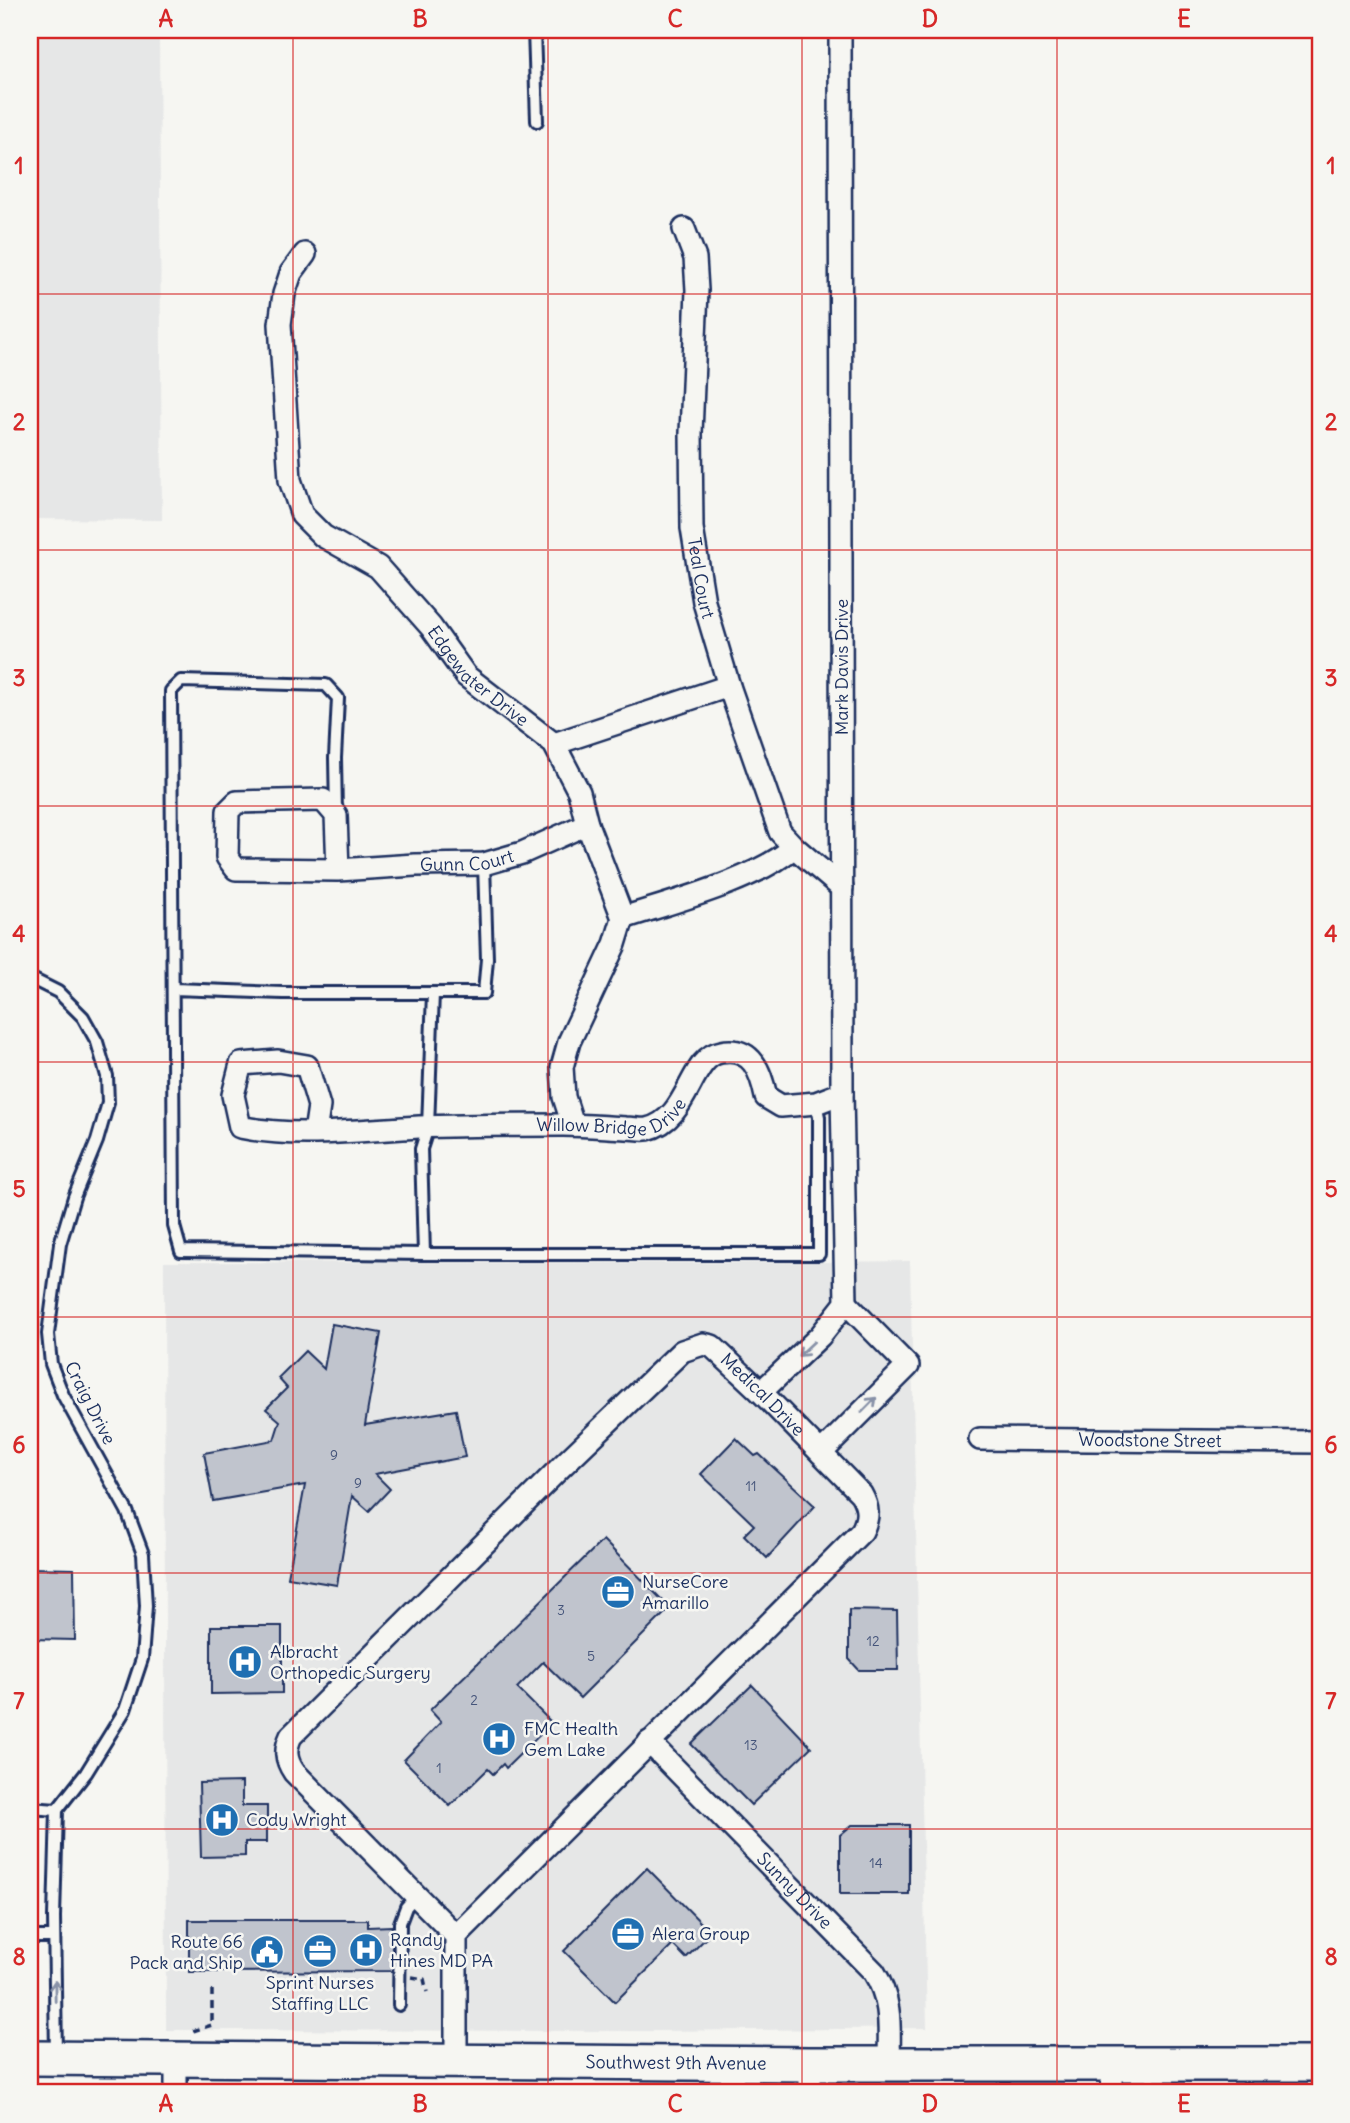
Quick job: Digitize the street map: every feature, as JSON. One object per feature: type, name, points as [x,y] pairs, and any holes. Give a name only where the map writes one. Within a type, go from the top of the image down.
[{"type":"main road","name":"Southwest 9th Avenue","points":[[43,2059],[183,2046],[810,2079],[890,2063],[1112,2078],[1320,2064]]},
{"type":"street","name":"Mark Davis Drive","points":[[840,30],[842,1093],[846,1303]]},
{"type":"street","name":"Teal Court","points":[[684,229],[695,258],[697,290],[691,433],[692,528],[704,602],[729,686],[780,832],[842,888]]},
{"type":"street","name":"Edgewater Drive","points":[[305,254],[291,273],[284,294],[281,324],[290,480],[302,514],[323,536],[378,567],[431,627],[466,676],[554,744],[579,792],[587,824],[623,918]]},
{"type":"street","points":[[554,744],[729,686]]},
{"type":"street","name":"Gunn Court","points":[[336,815],[323,800],[237,802],[228,811],[227,857],[236,869],[338,870],[484,864],[522,853],[587,824]]},
{"type":"street","points":[[336,815],[338,870]]},
{"type":"street","points":[[573,1125],[564,1097],[562,1067],[569,1042],[615,944],[623,918],[741,878],[780,860],[794,847]]},
{"type":"street","name":"Willow Bridge Drive","points":[[315,1133],[319,1106],[307,1066],[278,1061],[241,1064],[233,1095],[240,1127],[270,1133],[315,1133],[428,1127],[573,1125],[646,1129],[669,1119],[689,1090],[703,1061],[719,1052],[735,1051],[751,1058],[762,1074],[766,1097],[781,1106],[816,1103],[842,1093]]},
{"type":"street","points":[[761,1392],[820,1336],[846,1303],[908,1366],[821,1454]]},
{"type":"street","name":"Medical Drive","points":[[703,1344],[712,1346],[761,1392],[861,1494],[866,1503],[867,1520],[862,1531],[456,1936],[294,1772],[286,1756],[286,1745],[291,1736],[562,1466],[682,1351],[703,1344]]},
{"type":"street","name":"Woodstone Street","points":[[980,1439],[1320,1442]]},
{"type":"street","name":"Sunny Drive","points":[[649,1742],[874,1972],[884,1987],[888,2000],[890,2063]]},
{"type":"street","points":[[456,1936],[456,2062]]},
{"type":"street","points":[[176,2093],[183,2046]]},
{"type":"lane","points":[[534,30],[537,121]]},
{"type":"lane","points":[[336,815],[338,698],[326,685],[181,681],[171,691],[174,1226],[181,1251],[819,1254],[819,1117],[816,1103]]},
{"type":"lane","points":[[174,989],[283,993],[484,993],[487,959],[484,864]]},
{"type":"lane","name":"Craig Drive","points":[[30,978],[58,992],[83,1017],[97,1042],[107,1076],[108,1103],[105,1115],[74,1197],[60,1244],[48,1334],[51,1364],[63,1395],[127,1511],[143,1554],[146,1606],[142,1659],[125,1710],[86,1773],[57,1810]]},
{"type":"lane","points":[[424,1254],[421,1149],[428,1127],[433,993]]},
{"type":"lane","points":[[30,1808],[57,1810],[54,1937],[43,2059]]},
{"type":"lane","points":[[400,2005],[400,1923],[405,1907],[416,1896]]},
{"type":"lane","points":[[30,1937],[54,1937]]},
{"type":"path","points":[[424,1979],[427,1992]]},
{"type":"path","points":[[183,2046],[212,2025],[212,1984]]},
{"type":"shaded area","points":[[30,30],[159,30],[162,520],[30,519]]},
{"type":"shaded area","points":[[910,1261],[927,2028],[656,2031],[166,2030],[164,1262]]},
{"type":"building","points":[[332,1324],[381,1333],[365,1425],[456,1410],[465,1457],[375,1474],[390,1489],[369,1511],[352,1496],[337,1585],[288,1577],[305,1485],[213,1501],[204,1453],[274,1440],[280,1421],[266,1409],[287,1388],[278,1378],[305,1351],[324,1369]]},
{"type":"building","points":[[736,1438],[755,1456],[759,1454],[815,1506],[767,1558],[744,1535],[754,1525],[701,1474]]},
{"type":"building","points":[[603,1540],[670,1608],[580,1698],[543,1662],[517,1688],[552,1723],[506,1768],[503,1764],[493,1774],[488,1769],[450,1806],[404,1760],[441,1722],[430,1710]]},
{"type":"building","points":[[30,1568],[74,1569],[75,1640],[30,1639]]},
{"type":"building","points":[[849,1610],[897,1611],[898,1670],[859,1670],[849,1659]]},
{"type":"building","points":[[211,1626],[282,1626],[282,1693],[211,1694]]},
{"type":"building","points":[[752,1685],[811,1747],[751,1805],[691,1744]]},
{"type":"building","points":[[242,1782],[242,1806],[267,1806],[267,1842],[245,1842],[245,1856],[201,1857],[199,1783]]},
{"type":"building","points":[[852,1825],[909,1825],[909,1894],[840,1894],[840,1835]]},
{"type":"building","points":[[647,1868],[711,1933],[686,1958],[673,1945],[615,2002],[564,1951]]},
{"type":"building","points":[[189,1920],[368,1920],[368,1927],[392,1926],[392,1971],[189,1972]]},
{"type":"place","name":"NurseCore Amarillo","points":[[618,1592]]},
{"type":"place","name":"Albracht Orthopedic Surgery","points":[[245,1662]]},
{"type":"place","name":"FMC Health Gem Lake","points":[[499,1739]]},
{"type":"place","name":"Cody Wright","points":[[222,1820]]},
{"type":"place","name":"Alera Group","points":[[628,1934]]},
{"type":"place","name":"Randy Hines MD PA","points":[[366,1950]]},
{"type":"place","name":"Sprint Nurses Staffing LLC","points":[[320,1951]]},
{"type":"place","name":"Route 66 Pack and Ship","points":[[267,1952]]}]
